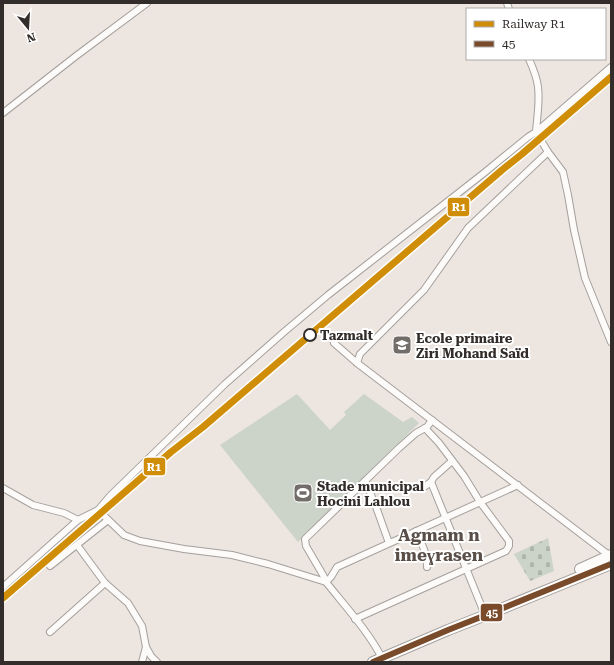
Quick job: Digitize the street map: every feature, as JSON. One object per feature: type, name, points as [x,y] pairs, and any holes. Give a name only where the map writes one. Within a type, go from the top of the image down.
[{"type":"main road","points":[[448,630],[483,610],[611,558]]},
{"type":"main road","points":[[377,660],[491,613],[611,558]]},
{"type":"street","points":[[3,113],[146,3]]},
{"type":"street","points":[[529,60],[538,86],[539,103],[536,132],[562,172],[585,278],[611,342]]},
{"type":"street","points":[[3,587],[78,520],[98,510],[110,496],[225,384],[284,332],[328,295],[536,132],[611,67]]},
{"type":"street","points":[[357,363],[360,354],[424,290],[468,228],[548,152]]},
{"type":"street","points":[[334,343],[357,363],[518,485],[611,558]]},
{"type":"street","points":[[377,660],[377,649],[326,582],[306,546],[305,539],[399,448],[416,433],[425,428],[432,420]]},
{"type":"street","points":[[355,619],[506,551],[509,546],[509,541],[480,502],[464,476],[439,443],[425,428]]},
{"type":"street","points":[[424,487],[452,461]]},
{"type":"street","points":[[365,481],[389,543]]},
{"type":"street","points":[[431,482],[483,610]]},
{"type":"street","points":[[326,582],[337,567],[518,485]]},
{"type":"street","points":[[3,488],[33,504],[78,520]]},
{"type":"street","points":[[98,510],[124,535],[140,541],[184,549],[232,555],[268,564],[326,582]]},
{"type":"street","points":[[50,566],[108,520]]},
{"type":"street","points":[[416,531],[427,560],[427,568]]},
{"type":"street","points":[[77,545],[105,582],[128,603],[142,626],[146,647],[150,656],[157,662]]},
{"type":"street","points":[[50,632],[105,582]]},
{"type":"street","points":[[142,662],[146,647]]},
{"type":"green space","name":"Stade municipal Hocini Lahlou","points":[[297,394],[330,430],[346,415],[344,412],[364,394],[403,422],[412,417],[419,423],[298,542],[220,445]]},
{"type":"green space","points":[[548,538],[554,571],[530,581],[514,554]]},
{"type":"rail line","name":"R1","points":[[3,598],[171,452],[203,427],[611,77]]},
{"type":"transit line","name":"45","points":[[373,662],[611,564]]},
{"type":"place","name":"Tazmalt","points":[[310,335]]},
{"type":"place","name":"Ecole primaire Ziri Mohand Saïd","points":[[402,345]]},
{"type":"place","name":"Stade municipal Hocini Lahlou","points":[[303,493]]},
{"type":"district","name":"Agmam n imeɣrasen","points":[[439,545]]}]
